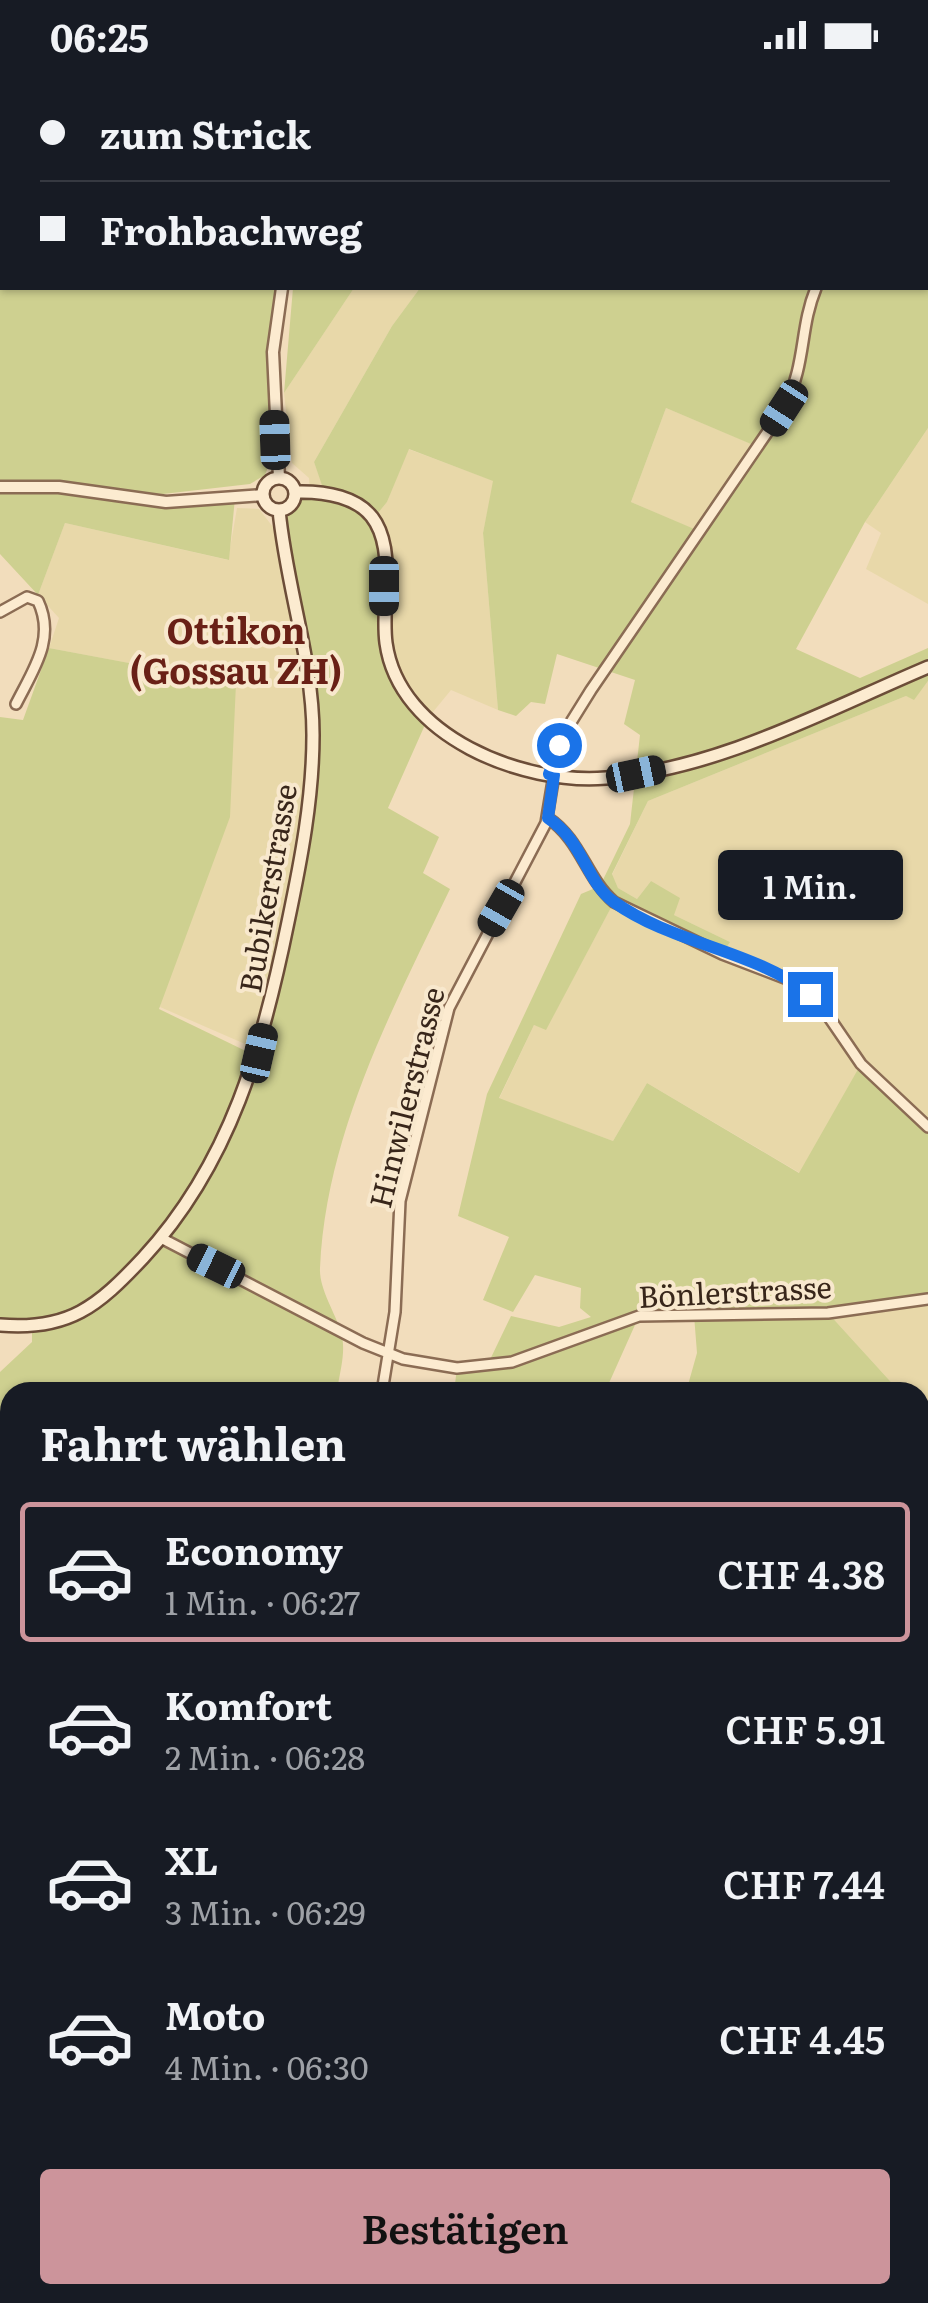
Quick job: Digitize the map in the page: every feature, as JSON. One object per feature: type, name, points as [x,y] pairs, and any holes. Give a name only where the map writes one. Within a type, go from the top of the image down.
[{"type":"main road","points":[[295,492],[288,508],[279,510],[269,506],[263,495],[268,484],[279,478],[288,481],[295,492],[346,499],[365,509],[376,523],[383,545],[387,652],[403,689],[422,712],[484,755],[552,775],[601,778],[664,768],[752,741],[928,667]]},
{"type":"main road","name":"Bubikerstrasse","points":[[0,1324],[50,1325],[71,1318],[109,1294],[161,1238],[200,1184],[242,1100],[277,976],[306,832],[312,779],[310,691],[279,510]]},
{"type":"street","points":[[279,478],[273,366],[282,290]]},
{"type":"street","name":"Hinwilerstrasse","points":[[383,1382],[395,1312],[400,1201],[452,999],[548,818],[559,745],[583,703],[784,408],[798,379],[808,307],[815,290]]},
{"type":"street","points":[[0,487],[60,487],[166,502],[263,495]]},
{"type":"street","points":[[0,612],[27,597],[38,601],[45,617],[44,647],[16,704]]},
{"type":"street","points":[[548,818],[573,840],[601,889],[614,902],[722,954],[776,973],[810,994],[861,1064],[928,1126]]},
{"type":"street","name":"Bönlerstrasse","points":[[161,1238],[387,1353],[452,1368],[486,1368],[639,1316],[828,1313],[928,1299]]},
{"type":"shaded area","points":[[353,290],[419,290],[392,326],[314,462],[326,494],[310,492],[309,478],[292,463],[284,393]]},
{"type":"shaded area","points":[[666,408],[759,447],[700,532],[631,502]]},
{"type":"shaded area","points":[[928,428],[928,604],[866,569],[881,533],[865,522]]},
{"type":"shaded area","points":[[408,449],[494,481],[483,533],[498,710],[451,690],[428,718],[393,669],[374,518],[387,502]]},
{"type":"shaded area","points":[[237,508],[259,509],[273,527],[299,651],[308,739],[300,837],[267,998],[252,1047],[160,1007],[235,683],[49,648],[59,618],[38,595],[65,523],[228,560]]},
{"type":"shaded area","points":[[928,681],[928,1127],[800,1173],[647,1083],[613,1141],[499,1099],[534,1025],[546,1029],[614,902],[730,942],[674,915],[651,881],[637,899],[618,888],[612,875],[648,801],[906,696],[914,699]]},
{"type":"shaded area","points":[[928,1299],[928,1382],[891,1382],[828,1313]]},
{"type":"green space","points":[[0,290],[283,290],[270,462],[265,475],[250,484],[163,494],[93,490],[138,500],[235,498],[229,560],[65,523],[38,595],[0,554]]},
{"type":"green space","points":[[293,290],[353,290],[284,393]]},
{"type":"green space","points":[[419,290],[928,290],[928,428],[865,522],[796,649],[860,678],[928,648],[928,681],[914,700],[906,696],[648,801],[612,874],[618,888],[637,899],[651,881],[680,898],[674,915],[730,942],[722,954],[614,902],[546,1030],[534,1025],[499,1098],[613,1141],[647,1083],[799,1173],[861,1064],[928,1127],[928,1299],[828,1313],[891,1382],[689,1382],[697,1353],[694,1315],[639,1316],[609,1382],[455,1382],[457,1368],[486,1368],[511,1316],[559,1327],[591,1317],[580,1308],[581,1288],[535,1275],[513,1312],[483,1300],[509,1237],[458,1216],[487,1094],[581,894],[600,886],[630,824],[640,735],[624,724],[635,680],[557,654],[545,704],[531,702],[516,716],[498,710],[483,533],[493,481],[409,449],[387,502],[374,518],[379,529],[387,651],[428,718],[388,808],[439,837],[423,873],[450,889],[366,1072],[335,1169],[325,1218],[320,1276],[342,1339],[338,1382],[0,1382],[0,1372],[32,1342],[32,1327],[0,1325],[0,717],[23,720],[49,648],[236,683],[230,817],[159,1009],[252,1054],[296,884],[313,731],[283,510],[293,502],[295,492],[325,494],[314,462],[392,326]],"holes":[[[666,408],[758,447],[699,531],[631,502]]]},
{"type":"district","name":"Ottikon (Gossau ZH)","points":[[236,649]]},
{"type":"route","points":[[559,745],[549,774],[554,775],[548,818],[573,840],[609,898],[722,954],[795,982],[810,994]]}]
